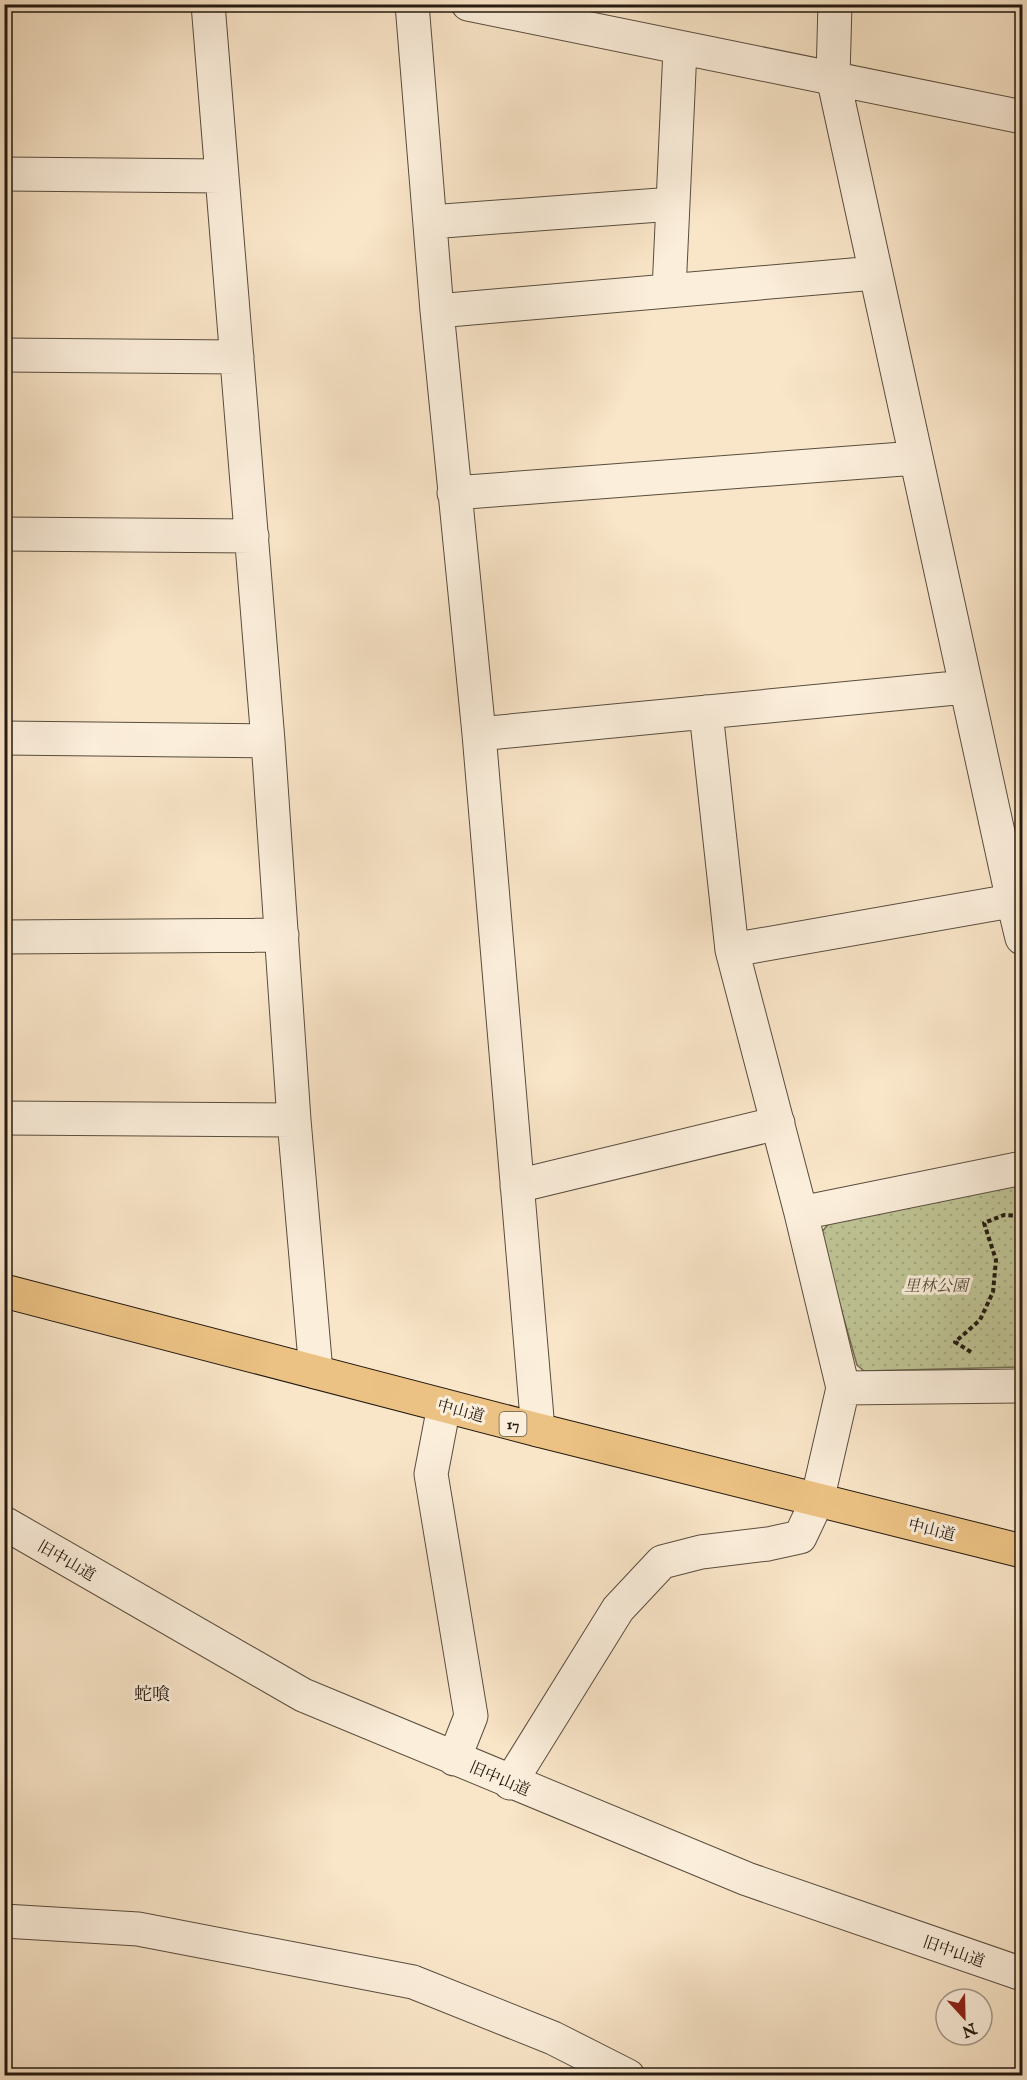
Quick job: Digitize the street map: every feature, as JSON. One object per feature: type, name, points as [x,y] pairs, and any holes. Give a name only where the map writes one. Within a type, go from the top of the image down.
[{"type":"highway","name":"中山道","points":[[4,1291],[538,1430],[1023,1551]]},
{"type":"street","points":[[208,4],[268,741],[294,1120],[316,1372]]},
{"type":"street","points":[[412,4],[437,311],[479,734],[538,1430]]},
{"type":"street","points":[[468,4],[1023,117]]},
{"type":"street","points":[[835,4],[833,77],[966,687],[1018,900],[1023,938]]},
{"type":"street","points":[[669,291],[680,49]]},
{"type":"street","points":[[4,174],[222,176]]},
{"type":"street","points":[[430,222],[673,204]]},
{"type":"street","points":[[437,311],[875,273]]},
{"type":"street","points":[[4,355],[237,357]]},
{"type":"street","points":[[454,493],[916,458]]},
{"type":"street","points":[[4,534],[252,536]]},
{"type":"street","points":[[479,734],[966,687]]},
{"type":"street","points":[[510,1783],[618,1609],[662,1562],[701,1552],[768,1544],[800,1537],[817,1501],[843,1388],[801,1213],[732,950],[706,712]]},
{"type":"street","points":[[4,738],[268,741]]},
{"type":"street","points":[[732,950],[1018,900]]},
{"type":"street","points":[[4,937],[282,935]]},
{"type":"street","points":[[4,1118],[294,1120]]},
{"type":"street","points":[[517,1186],[778,1123]]},
{"type":"street","points":[[801,1213],[1023,1168]]},
{"type":"street","points":[[843,1388],[1023,1386]]},
{"type":"street","points":[[444,1406],[431,1474],[471,1716],[454,1760]]},
{"type":"street","name":"旧中山道","points":[[10,1537],[303,1695],[454,1760],[747,1879],[1023,1974]]},
{"type":"street","points":[[4,1921],[138,1929],[413,1982],[553,2038],[628,2076]]},
{"type":"path","points":[[955,1342],[980,1320],[993,1292],[996,1260],[984,1222],[1004,1215],[1023,1216]]},
{"type":"green space","name":"里林公園","points":[[1022,1183],[1022,1367],[864,1371],[857,1365],[820,1234],[832,1220]]},
{"type":"district","name":"蛇喰","points":[[152,1694]]}]
